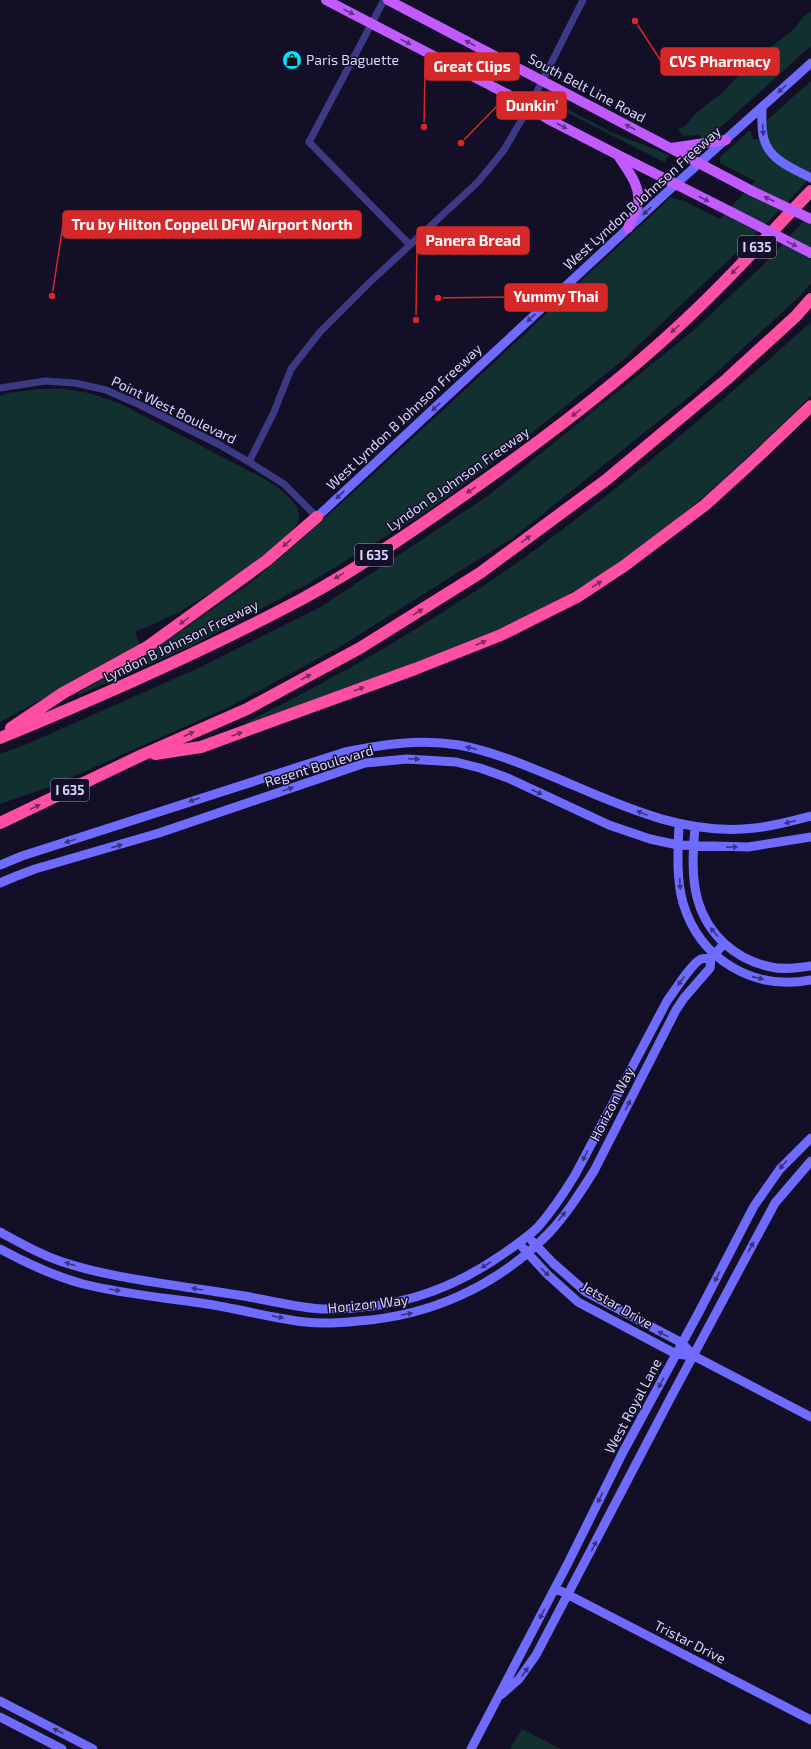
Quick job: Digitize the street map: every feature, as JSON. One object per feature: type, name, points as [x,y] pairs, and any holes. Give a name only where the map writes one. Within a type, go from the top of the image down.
[{"type":"highway","name":"Lyndon B Johnson Freeway","points":[[0,738],[131,682],[303,598],[453,503],[557,428],[605,390],[656,346],[704,302],[811,191]]},
{"type":"highway","name":"I 635","points":[[0,824],[140,756],[247,709],[360,648],[480,573],[606,480],[727,379],[796,316],[811,299]]},
{"type":"highway","points":[[796,316],[811,306]]},
{"type":"highway","points":[[140,756],[201,747],[457,653],[501,635],[557,607],[624,566],[705,505],[750,465],[811,406]]},
{"type":"highway","points":[[0,735],[63,694],[147,648],[266,561],[317,517]]},
{"type":"main road","points":[[326,0],[509,95],[618,155],[811,254]]},
{"type":"main road","name":"South Belt Line Road","points":[[388,0],[700,164],[811,219]]},
{"type":"main road","points":[[670,148],[726,140]]},
{"type":"main road","points":[[618,155],[635,181],[637,191],[638,203],[628,228]]},
{"type":"street","points":[[384,0],[309,142],[410,245]]},
{"type":"street","points":[[249,462],[274,412],[291,370],[320,332],[370,282],[478,182],[504,150],[529,107],[583,0]]},
{"type":"street","name":"West Lyndon B Johnson Freeway","points":[[317,517],[675,184],[700,164],[811,63]]},
{"type":"street","points":[[762,108],[764,139],[769,152],[780,161],[811,178]]},
{"type":"street","name":"Point West Boulevard","points":[[0,388],[45,381],[75,383],[106,390],[220,445],[249,462],[284,484],[317,517]]},
{"type":"street","name":"Regent Boulevard","points":[[0,865],[22,856],[345,752],[404,742],[447,744],[487,752],[516,762],[651,817],[695,827],[716,829],[753,829],[811,816]]},
{"type":"street","name":"Regent Boulevard","points":[[0,883],[14,876],[35,869],[159,833],[365,763],[399,759],[433,759],[456,762],[480,768],[508,778],[608,825],[650,840],[678,845],[748,847],[811,837]]},
{"type":"street","points":[[679,824],[678,845],[683,904],[700,937],[713,956],[732,968],[750,976],[776,983],[796,983],[811,980]]},
{"type":"street","points":[[695,827],[693,846],[697,900],[710,928],[730,949],[749,960],[772,968],[793,969],[811,966]]},
{"type":"street","name":"Horizon Way","points":[[0,1249],[45,1271],[83,1284],[304,1322],[329,1323],[375,1320],[412,1314],[463,1295],[498,1275],[536,1245],[550,1232],[573,1203],[594,1171],[676,1010],[684,998],[710,968],[713,956],[724,944]]},
{"type":"street","name":"Horizon Way","points":[[0,1232],[45,1255],[69,1264],[101,1272],[322,1309],[359,1308],[388,1304],[435,1292],[455,1283],[489,1264],[519,1244],[538,1226],[563,1195],[576,1175],[667,1001],[701,959],[713,956]]},
{"type":"street","points":[[608,1113],[620,1120]]},
{"type":"street","name":"West Royal Lane","points":[[471,1749],[555,1588],[623,1452],[756,1203],[780,1169],[811,1138]]},
{"type":"street","name":"West Royal Lane","points":[[497,1699],[519,1679],[536,1655],[569,1595],[671,1397],[776,1203],[811,1161]]},
{"type":"street","points":[[563,1195],[573,1203]]},
{"type":"street","name":"Jetstar Drive","points":[[528,1236],[553,1263],[586,1292],[682,1343],[694,1356],[811,1417]]},
{"type":"street","name":"Jetstar Drive","points":[[519,1244],[547,1274],[578,1302],[676,1354],[694,1356]]},
{"type":"street","points":[[236,1295],[240,1310]]},
{"type":"street","points":[[240,1310],[248,1297]]},
{"type":"street","name":"Tristar Drive","points":[[555,1588],[811,1720]]},
{"type":"street","points":[[0,1701],[93,1749]]},
{"type":"street","points":[[0,1717],[62,1749]]},
{"type":"green space","points":[[811,11],[811,46],[713,134],[702,139],[699,135],[683,136],[678,129],[685,126],[697,112],[722,93],[749,64],[794,29],[803,17]]},
{"type":"green space","points":[[811,81],[811,176],[791,199],[738,251],[622,361],[518,444],[429,510],[306,585],[191,646],[79,695],[77,693],[154,649],[251,583],[310,532],[443,410],[671,197],[684,201],[720,219],[755,181],[720,163],[720,157],[749,131],[751,132],[753,140],[762,138],[762,128],[767,120]]},
{"type":"green space","points":[[560,105],[611,132],[669,155],[665,162],[662,161],[564,111],[559,107]]},
{"type":"green space","points":[[811,213],[811,283],[799,297],[695,392],[514,537],[343,645],[229,707],[52,786],[0,804],[0,754],[27,744],[203,666],[319,608],[489,495],[694,330],[766,262]]},
{"type":"green space","points":[[811,322],[811,396],[696,504],[634,553],[567,595],[490,633],[410,667],[248,728],[245,723],[359,663],[396,641],[469,596],[539,547],[678,438]]},
{"type":"green space","points":[[39,389],[64,389],[89,393],[121,404],[261,477],[285,493],[291,499],[298,511],[299,517],[295,527],[283,540],[225,584],[172,616],[135,632],[140,646],[0,722],[0,396],[7,393]]},
{"type":"green space","points":[[522,1729],[561,1749],[510,1749]]},
{"type":"place","name":"CVS Pharmacy","points":[[635,21]]},
{"type":"place","name":"Paris Baguette","points":[[292,60]]},
{"type":"place","name":"Great Clips","points":[[424,127]]},
{"type":"place","name":"Dunkin'","points":[[461,143]]},
{"type":"place","name":"Tru by Hilton Coppell DFW Airport North","points":[[52,296]]},
{"type":"place","name":"Yummy Thai","points":[[438,298]]},
{"type":"place","name":"Panera Bread","points":[[416,320]]}]
